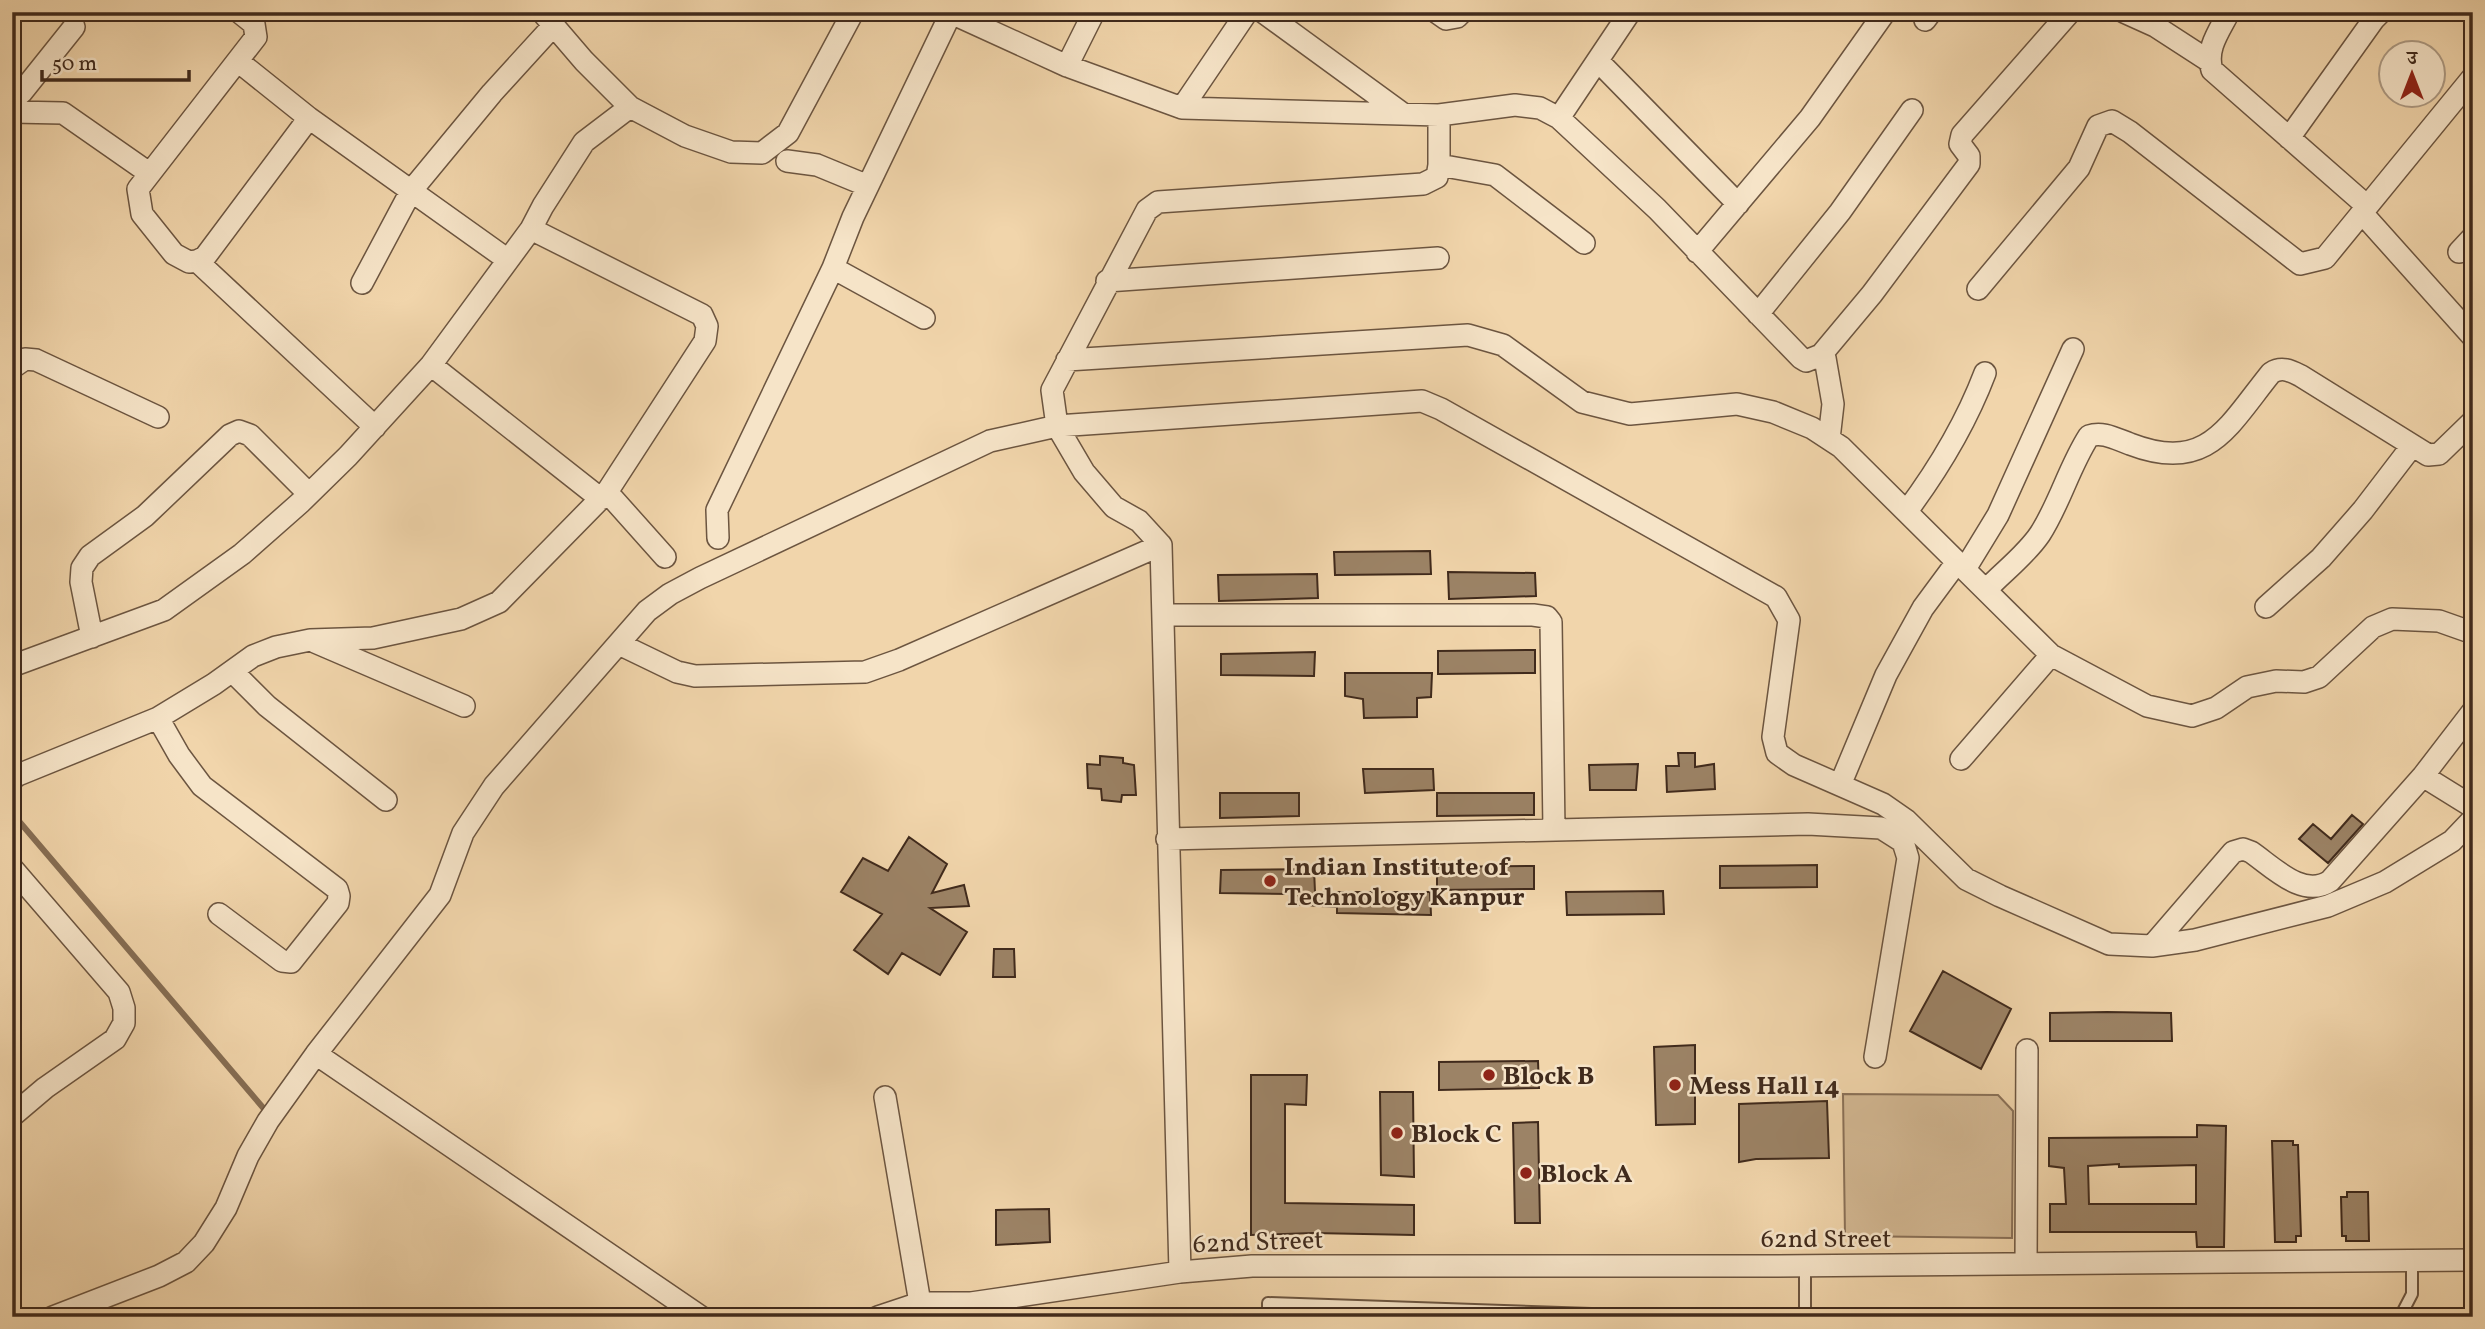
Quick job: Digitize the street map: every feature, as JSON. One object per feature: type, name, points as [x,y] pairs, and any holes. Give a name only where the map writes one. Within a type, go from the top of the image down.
[{"type":"street","points":[[239,12],[254,24],[256,37],[138,189],[142,214],[174,254],[189,262],[205,257],[309,118]]},
{"type":"street","points":[[362,283],[411,191],[492,93],[548,18],[584,61],[630,107],[685,136],[731,152],[762,153],[788,133],[853,12]]},
{"type":"street","points":[[1067,66],[1094,12]]},
{"type":"street","points":[[1182,108],[1247,12]]},
{"type":"street","points":[[1263,12],[1403,114]]},
{"type":"street","points":[[1436,12],[1446,19],[1457,17],[1462,12]]},
{"type":"street","points":[[1559,118],[1630,12]]},
{"type":"street","points":[[1698,252],[1810,118],[1885,12]]},
{"type":"street","points":[[718,538],[717,510],[833,268],[853,217],[950,13],[1067,66],[1182,108],[1439,115],[1514,104],[1539,108],[1559,118],[1657,209],[1801,358],[1807,361],[1821,355],[1872,294],[1969,164],[1969,156],[1960,144],[1962,135],[2070,12]]},
{"type":"street","points":[[2124,12],[2155,26],[2209,61]]},
{"type":"street","points":[[2229,12],[2210,50],[2212,70],[2365,210],[2473,337]]},
{"type":"street","points":[[2289,138],[2381,12]]},
{"type":"street","points":[[12,101],[74,27]]},
{"type":"street","points":[[1598,61],[1738,204]]},
{"type":"street","points":[[239,62],[309,118],[508,260]]},
{"type":"street","points":[[1978,289],[2080,168],[2098,126],[2112,121],[2130,132],[2300,264],[2325,258],[2473,77]]},
{"type":"street","points":[[12,666],[164,610],[242,554],[309,494],[431,365],[531,229],[584,142],[630,107]]},
{"type":"street","points":[[1758,314],[1840,212],[1912,110]]},
{"type":"street","points":[[12,112],[64,113],[149,173]]},
{"type":"street","points":[[1180,1272],[1161,545],[1139,521],[1114,507],[1084,472],[1057,426],[1051,390],[1146,211],[1158,202],[1423,184],[1437,177],[1439,115]]},
{"type":"street","points":[[787,161],[817,165],[868,187]]},
{"type":"street","points":[[1439,165],[1495,176],[1584,243]]},
{"type":"street","points":[[12,779],[158,718],[253,656],[276,647],[310,640],[373,638],[461,618],[499,602],[604,496],[705,341],[707,326],[702,315],[531,229]]},
{"type":"street","points":[[1107,281],[1438,258]]},
{"type":"street","points":[[197,261],[375,427]]},
{"type":"street","points":[[833,268],[924,318]]},
{"type":"street","points":[[1067,360],[1468,335],[1503,345],[1582,402],[1630,414],[1737,404],[1773,412],[1812,428],[1841,447],[2052,655],[2147,706],[2192,716],[2216,708],[2247,687],[2276,681],[2304,682],[2319,677],[2373,627],[2392,620],[2439,621],[2473,633]]},
{"type":"street","points":[[1840,785],[1886,675],[1923,608],[1961,565],[1998,515],[2073,349]]},
{"type":"street","points":[[1821,355],[1825,358],[1833,404],[1829,439]]},
{"type":"street","points":[[12,368],[25,359],[36,360],[158,417]]},
{"type":"street","points":[[431,365],[604,496],[665,557]]},
{"type":"street","points":[[1986,590],[2038,537],[2059,502],[2081,448],[2089,436],[2102,433],[2144,449],[2170,454],[2194,451],[2216,440],[2278,369],[2301,376],[2428,455],[2439,454],[2473,421]]},
{"type":"street","points":[[1907,511],[1935,473],[1974,401],[1985,373]]},
{"type":"street","points":[[53,1317],[159,1276],[186,1262],[204,1243],[226,1208],[264,1128],[316,1054],[440,895],[463,833],[494,786],[646,611],[700,578],[990,441],[1057,426],[1422,401],[1431,404],[1776,597],[1789,621],[1773,737],[1777,753],[1794,765],[1883,804],[1906,820],[1966,879],[2109,944],[2152,946],[2195,940],[2328,906],[2385,881],[2452,841],[2473,819]]},
{"type":"street","points":[[92,637],[81,582],[82,568],[90,556],[145,516],[230,435],[239,431],[250,435],[309,494]]},
{"type":"street","points":[[2266,607],[2321,558],[2363,510],[2412,446]]},
{"type":"street","points":[[619,644],[677,672],[695,676],[865,672],[899,660],[1161,545]]},
{"type":"street","points":[[1163,615],[1547,617],[1551,622],[1553,830]]},
{"type":"street","points":[[310,640],[464,706]]},
{"type":"street","points":[[1961,759],[2052,655]]},
{"type":"street","points":[[233,671],[267,706],[386,800]]},
{"type":"street","points":[[2152,946],[2233,852],[2243,849],[2251,852],[2300,885],[2312,888],[2330,881],[2423,776],[2473,711]]},
{"type":"street","points":[[158,718],[178,755],[202,786],[337,889],[340,896],[338,903],[291,962],[282,961],[219,914]]},
{"type":"street","points":[[2423,776],[2473,807]]},
{"type":"street","points":[[1167,839],[1808,824],[1881,828],[1903,842],[1908,858],[1875,1057]]},
{"type":"street","points":[[12,868],[119,992],[124,1008],[124,1023],[115,1039],[45,1088],[12,1116]]},
{"type":"street","points":[[2026,1264],[2027,1050]]},
{"type":"street","points":[[316,1054],[701,1317]]},
{"type":"street","points":[[886,1097],[920,1304]]},
{"type":"street","name":"62nd Street","points":[[878,1317],[920,1304],[971,1303],[1180,1272],[1252,1266],[1805,1266],[2473,1260]]},
{"type":"lane","points":[[2400,1317],[2413,1294],[2412,1260]]},
{"type":"lane","points":[[1805,1266],[1805,1317]]},
{"type":"lane","points":[[1268,1317],[1268,1303],[1682,1317]]},
{"type":"shaded area","points":[[1843,1094],[1998,1095],[2013,1111],[2012,1238],[1845,1236]]},
{"type":"building","points":[[1430,551],[1431,574],[1335,575],[1334,552]]},
{"type":"building","points":[[1448,572],[1535,573],[1536,596],[1449,599]]},
{"type":"building","points":[[1317,574],[1318,598],[1219,601],[1218,575]]},
{"type":"building","points":[[1535,650],[1535,673],[1438,674],[1438,651]]},
{"type":"building","points":[[1315,652],[1314,676],[1221,675],[1221,654]]},
{"type":"building","points":[[1345,673],[1432,673],[1431,697],[1417,698],[1417,717],[1364,718],[1363,699],[1345,696]]},
{"type":"building","points":[[1678,753],[1695,753],[1695,767],[1714,764],[1715,789],[1667,792],[1666,766],[1679,766]]},
{"type":"building","points":[[1100,756],[1123,758],[1123,763],[1134,765],[1136,795],[1122,795],[1121,802],[1102,800],[1101,789],[1088,788],[1087,764],[1100,765]]},
{"type":"building","points":[[1638,764],[1636,790],[1590,790],[1589,765]]},
{"type":"building","points":[[1363,769],[1433,769],[1434,790],[1365,793]]},
{"type":"building","points":[[1220,793],[1299,793],[1299,816],[1220,818]]},
{"type":"building","points":[[1437,793],[1534,793],[1534,815],[1437,816]]},
{"type":"building","points":[[2352,815],[2363,824],[2328,863],[2299,839],[2313,824],[2331,839]]},
{"type":"building","points":[[909,837],[947,864],[932,893],[964,885],[969,906],[930,908],[967,932],[940,975],[902,953],[888,974],[854,950],[882,914],[841,892],[863,858],[888,871]]},
{"type":"building","points":[[1817,865],[1817,887],[1720,888],[1720,866]]},
{"type":"building","points":[[1534,866],[1534,889],[1437,890],[1437,867]]},
{"type":"building","points":[[1314,869],[1315,892],[1430,892],[1431,915],[1337,913],[1337,907],[1289,904],[1289,894],[1220,893],[1221,870]]},
{"type":"building","points":[[1663,891],[1664,914],[1567,915],[1566,892]]},
{"type":"building","points":[[994,949],[1014,949],[1015,977],[993,977]]},
{"type":"building","points":[[1943,971],[2011,1009],[1981,1069],[1910,1031]]},
{"type":"building","points":[[2050,1013],[2171,1013],[2172,1041],[2050,1041]]},
{"type":"building","name":"Mess Hall 14","points":[[1695,1045],[1695,1124],[1656,1125],[1654,1047]]},
{"type":"building","name":"Block B","points":[[1538,1061],[1539,1088],[1439,1090],[1439,1062]]},
{"type":"building","points":[[1251,1075],[1307,1075],[1306,1105],[1285,1104],[1285,1203],[1414,1205],[1414,1235],[1251,1235]]},
{"type":"building","name":"Block C","points":[[1380,1092],[1413,1092],[1414,1177],[1381,1175]]},
{"type":"building","points":[[1827,1101],[1829,1158],[1756,1159],[1739,1162],[1739,1104]]},
{"type":"building","name":"Block A","points":[[1538,1122],[1540,1223],[1515,1223],[1513,1123]]},
{"type":"building","points":[[2197,1125],[2226,1126],[2224,1247],[2197,1247],[2196,1232],[2050,1232],[2050,1204],[2066,1204],[2064,1168],[2049,1166],[2049,1138],[2197,1137]],"holes":[[[2119,1164],[2119,1167],[2196,1165],[2196,1204],[2089,1204],[2088,1166]]]},
{"type":"building","points":[[2272,1141],[2293,1141],[2293,1145],[2298,1145],[2301,1236],[2296,1236],[2296,1242],[2275,1242]]},
{"type":"building","points":[[2347,1192],[2368,1192],[2369,1241],[2346,1241],[2346,1236],[2342,1236],[2341,1197],[2347,1197]]},
{"type":"building","points":[[1049,1209],[1050,1242],[996,1245],[996,1210]]},
{"type":"waterway","points":[[12,813],[265,1110]]},
{"type":"place","name":"Indian Institute of Technology Kanpur","points":[[1270,881]]},
{"type":"place","name":"Block B","points":[[1489,1075]]},
{"type":"place","name":"Mess Hall 14","points":[[1675,1085]]},
{"type":"place","name":"Block C","points":[[1397,1133]]},
{"type":"place","name":"Block A","points":[[1526,1173]]}]
